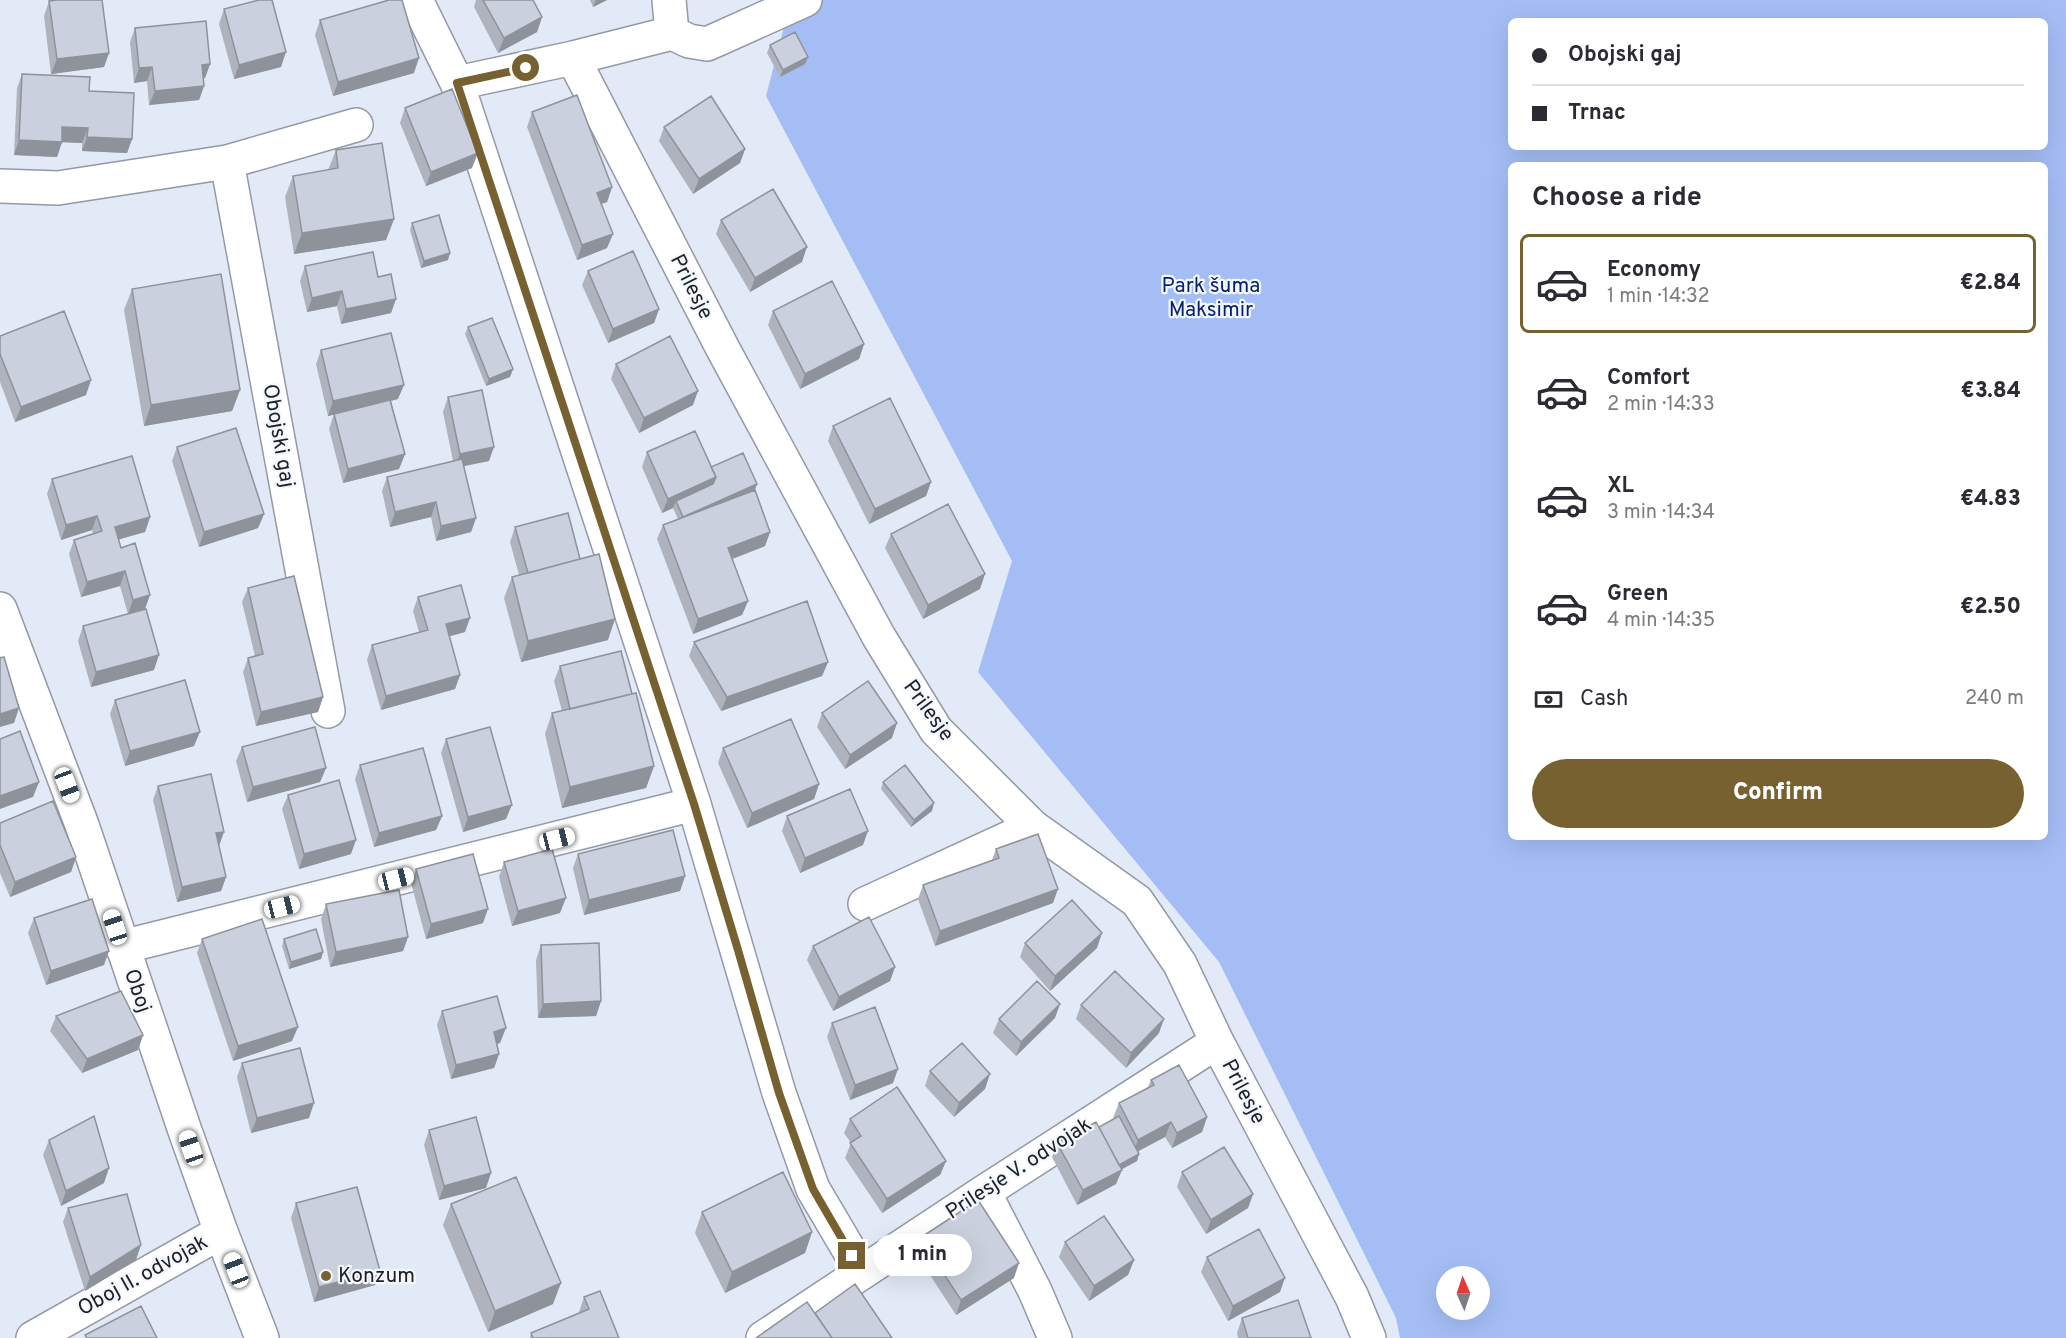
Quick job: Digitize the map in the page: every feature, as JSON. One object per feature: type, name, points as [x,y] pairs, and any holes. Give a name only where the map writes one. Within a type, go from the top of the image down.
[{"type":"street","points":[[416,0],[457,83],[694,804],[779,1093],[813,1189],[862,1272]]},
{"type":"street","points":[[669,0],[672,33]]},
{"type":"street","points":[[457,83],[573,58],[672,33],[690,41],[707,44],[805,0]]},
{"type":"street","name":"Prilesje","points":[[573,58],[723,349],[879,637],[936,729],[1033,827],[1137,901],[1180,964],[1217,1042],[1352,1297],[1369,1338]]},
{"type":"street","points":[[0,186],[58,188],[227,162],[356,125]]},
{"type":"street","name":"Obojski gaj","points":[[227,162],[328,711]]},
{"type":"street","name":"Oboj","points":[[0,609],[7,646],[82,825],[221,1232],[262,1338]]},
{"type":"street","points":[[122,947],[694,804]]},
{"type":"street","points":[[865,904],[1033,827]]},
{"type":"street","name":"Prilesje V. odvojak","points":[[763,1338],[1217,1042]]},
{"type":"street","points":[[984,1192],[1035,1291],[1055,1338]]},
{"type":"street","name":"Oboj II. odvojak","points":[[33,1338],[221,1232]]},
{"type":"green space","name":"Park šuma Maksimir","points":[[791,0],[2066,0],[2066,1338],[1400,1338],[1396,1318],[1219,962],[978,672],[1012,561],[766,96]]},
{"type":"building","points":[[102,0],[109,53],[57,59],[49,1]]},
{"type":"building","points":[[259,0],[272,0],[286,52],[239,65],[224,9]]},
{"type":"building","points":[[389,0],[402,0],[419,58],[338,82],[320,20]]},
{"type":"building","points":[[483,0],[533,0],[542,17],[504,38]]},
{"type":"building","points":[[206,21],[210,64],[202,65],[204,86],[155,91],[152,67],[139,68],[135,28]]},
{"type":"building","points":[[795,32],[808,57],[783,70],[770,45]]},
{"type":"building","points":[[22,74],[90,77],[89,91],[134,93],[132,139],[87,137],[88,128],[62,127],[62,142],[19,140]]},
{"type":"building","points":[[452,89],[478,153],[431,172],[405,108]]},
{"type":"building","points":[[577,95],[612,187],[597,193],[613,234],[582,245],[532,112]]},
{"type":"building","points":[[711,96],[745,149],[699,179],[664,127]]},
{"type":"building","points":[[382,143],[394,219],[302,233],[293,176],[338,168],[336,150]]},
{"type":"building","points":[[773,189],[807,247],[755,278],[721,220]]},
{"type":"building","points":[[439,215],[450,253],[424,261],[412,223]]},
{"type":"building","points":[[633,251],[659,309],[613,329],[588,271]]},
{"type":"building","points":[[373,252],[378,277],[391,274],[396,299],[346,309],[342,291],[312,298],[305,266]]},
{"type":"building","points":[[221,274],[240,390],[151,405],[132,289]]},
{"type":"building","points":[[832,281],[864,344],[805,374],[773,311]]},
{"type":"building","points":[[64,311],[91,380],[21,407],[0,354],[0,336]]},
{"type":"building","points":[[492,318],[513,369],[489,379],[468,327]]},
{"type":"building","points":[[391,333],[404,385],[333,401],[321,350]]},
{"type":"building","points":[[670,336],[698,391],[644,418],[616,364]]},
{"type":"building","points":[[482,390],[494,447],[460,454],[448,397]]},
{"type":"building","points":[[890,398],[931,482],[875,509],[833,426]]},
{"type":"building","points":[[390,400],[405,454],[348,469],[334,414]]},
{"type":"building","points":[[236,428],[264,514],[204,532],[177,447]]},
{"type":"building","points":[[695,431],[716,477],[668,499],[647,452]]},
{"type":"building","points":[[743,453],[757,484],[683,517],[676,501],[713,484],[716,477],[711,467]]},
{"type":"building","points":[[132,456],[150,517],[115,527],[121,548],[135,543],[150,595],[133,600],[125,571],[87,582],[74,540],[102,531],[97,516],[66,525],[52,479]]},
{"type":"building","points":[[462,459],[476,518],[441,526],[436,502],[395,512],[387,477]]},
{"type":"building","points":[[755,490],[770,532],[728,548],[748,601],[698,619],[663,525]]},
{"type":"building","points":[[948,504],[985,574],[928,605],[891,534]]},
{"type":"building","points":[[568,513],[580,559],[528,573],[515,527]]},
{"type":"building","points":[[599,554],[615,619],[528,641],[512,577]]},
{"type":"building","points":[[294,576],[323,697],[261,712],[248,658],[263,654],[248,588]]},
{"type":"building","points":[[461,585],[470,618],[446,624],[460,675],[386,696],[372,645],[428,630],[418,597]]},
{"type":"building","points":[[807,601],[828,662],[727,697],[694,642]]},
{"type":"building","points":[[146,609],[159,655],[96,672],[83,626]]},
{"type":"building","points":[[621,651],[632,694],[570,709],[560,666]]},
{"type":"building","points":[[4,657],[19,708],[0,714],[0,658]]},
{"type":"building","points":[[185,680],[200,732],[130,751],[115,700]]},
{"type":"building","points":[[868,681],[897,723],[850,755],[822,713]]},
{"type":"building","points":[[636,693],[654,766],[570,787],[552,713]]},
{"type":"building","points":[[791,719],[819,784],[752,813],[723,748]]},
{"type":"building","points":[[315,727],[326,768],[253,787],[242,747]]},
{"type":"building","points":[[490,727],[512,805],[468,817],[446,739]]},
{"type":"building","points":[[20,731],[39,782],[0,796],[0,739]]},
{"type":"building","points":[[423,748],[442,816],[379,833],[360,765]]},
{"type":"building","points":[[905,765],[934,803],[914,820],[883,782]]},
{"type":"building","points":[[211,774],[224,832],[216,833],[226,877],[182,887],[158,786]]},
{"type":"building","points":[[339,780],[356,840],[304,854],[288,795]]},
{"type":"building","points":[[850,789],[868,831],[805,858],[787,816]]},
{"type":"building","points":[[53,801],[76,857],[15,882],[0,845],[0,823]]},
{"type":"building","points":[[673,830],[685,876],[589,900],[578,854]]},
{"type":"building","points":[[1038,834],[1058,889],[940,931],[923,885],[999,858],[996,849]]},
{"type":"building","points":[[552,849],[566,898],[518,911],[504,862]]},
{"type":"building","points":[[473,854],[488,909],[431,924],[416,869]]},
{"type":"building","points":[[399,890],[408,937],[336,952],[326,904]]},
{"type":"building","points":[[92,899],[109,951],[51,971],[34,918]]},
{"type":"building","points":[[1072,900],[1102,933],[1055,976],[1025,943]]},
{"type":"building","points":[[869,917],[895,967],[839,997],[813,946]]},
{"type":"building","points":[[262,919],[298,1027],[238,1046],[202,939]]},
{"type":"building","points":[[316,929],[323,952],[291,962],[284,939]]},
{"type":"building","points":[[599,943],[601,1001],[543,1004],[541,945]]},
{"type":"building","points":[[1115,971],[1164,1019],[1131,1053],[1081,1005]]},
{"type":"building","points":[[1037,981],[1060,1004],[1021,1042],[999,1019]]},
{"type":"building","points":[[121,991],[143,1035],[87,1059],[56,1016]]},
{"type":"building","points":[[497,996],[506,1028],[494,1032],[499,1054],[456,1065],[442,1011]]},
{"type":"building","points":[[875,1007],[898,1069],[855,1085],[832,1023]]},
{"type":"building","points":[[962,1043],[990,1074],[959,1103],[930,1071]]},
{"type":"building","points":[[300,1048],[314,1103],[257,1118],[242,1063]]},
{"type":"building","points":[[1179,1065],[1207,1117],[1177,1133],[1171,1122],[1138,1140],[1119,1103],[1154,1085],[1151,1080]]},
{"type":"building","points":[[897,1087],[946,1161],[887,1199],[850,1143],[861,1136],[850,1119]]},
{"type":"building","points":[[94,1116],[109,1168],[66,1191],[49,1140]]},
{"type":"building","points":[[1119,1116],[1139,1154],[1119,1165],[1099,1127]]},
{"type":"building","points":[[476,1117],[491,1173],[444,1186],[429,1130]]},
{"type":"building","points":[[1096,1122],[1122,1170],[1083,1190],[1057,1143]]},
{"type":"building","points":[[1224,1147],[1253,1194],[1211,1220],[1182,1172]]},
{"type":"building","points":[[783,1172],[812,1232],[732,1272],[702,1212]]},
{"type":"building","points":[[516,1177],[561,1283],[495,1311],[451,1204]]},
{"type":"building","points":[[357,1187],[380,1271],[319,1287],[296,1203]]},
{"type":"building","points":[[127,1194],[141,1245],[90,1277],[68,1208]]},
{"type":"building","points":[[978,1200],[1019,1263],[961,1300],[920,1238]]},
{"type":"building","points":[[1104,1216],[1134,1260],[1094,1286],[1065,1242]]},
{"type":"building","points":[[1259,1229],[1285,1278],[1233,1306],[1207,1257]]},
{"type":"building","points":[[855,1284],[892,1338],[832,1338],[815,1313]]},
{"type":"building","points":[[600,1291],[619,1338],[533,1338],[531,1333],[589,1309],[584,1297]]},
{"type":"building","points":[[1298,1300],[1311,1338],[1248,1338],[1242,1318]]},
{"type":"building","points":[[807,1302],[832,1338],[756,1338]]},
{"type":"building","points":[[141,1306],[157,1338],[87,1338],[85,1335]]},
{"type":"place","name":"Konzum","points":[[326,1276]]},
{"type":"route","points":[[526,68],[457,83],[694,804],[779,1093],[813,1189],[852,1256]]}]
